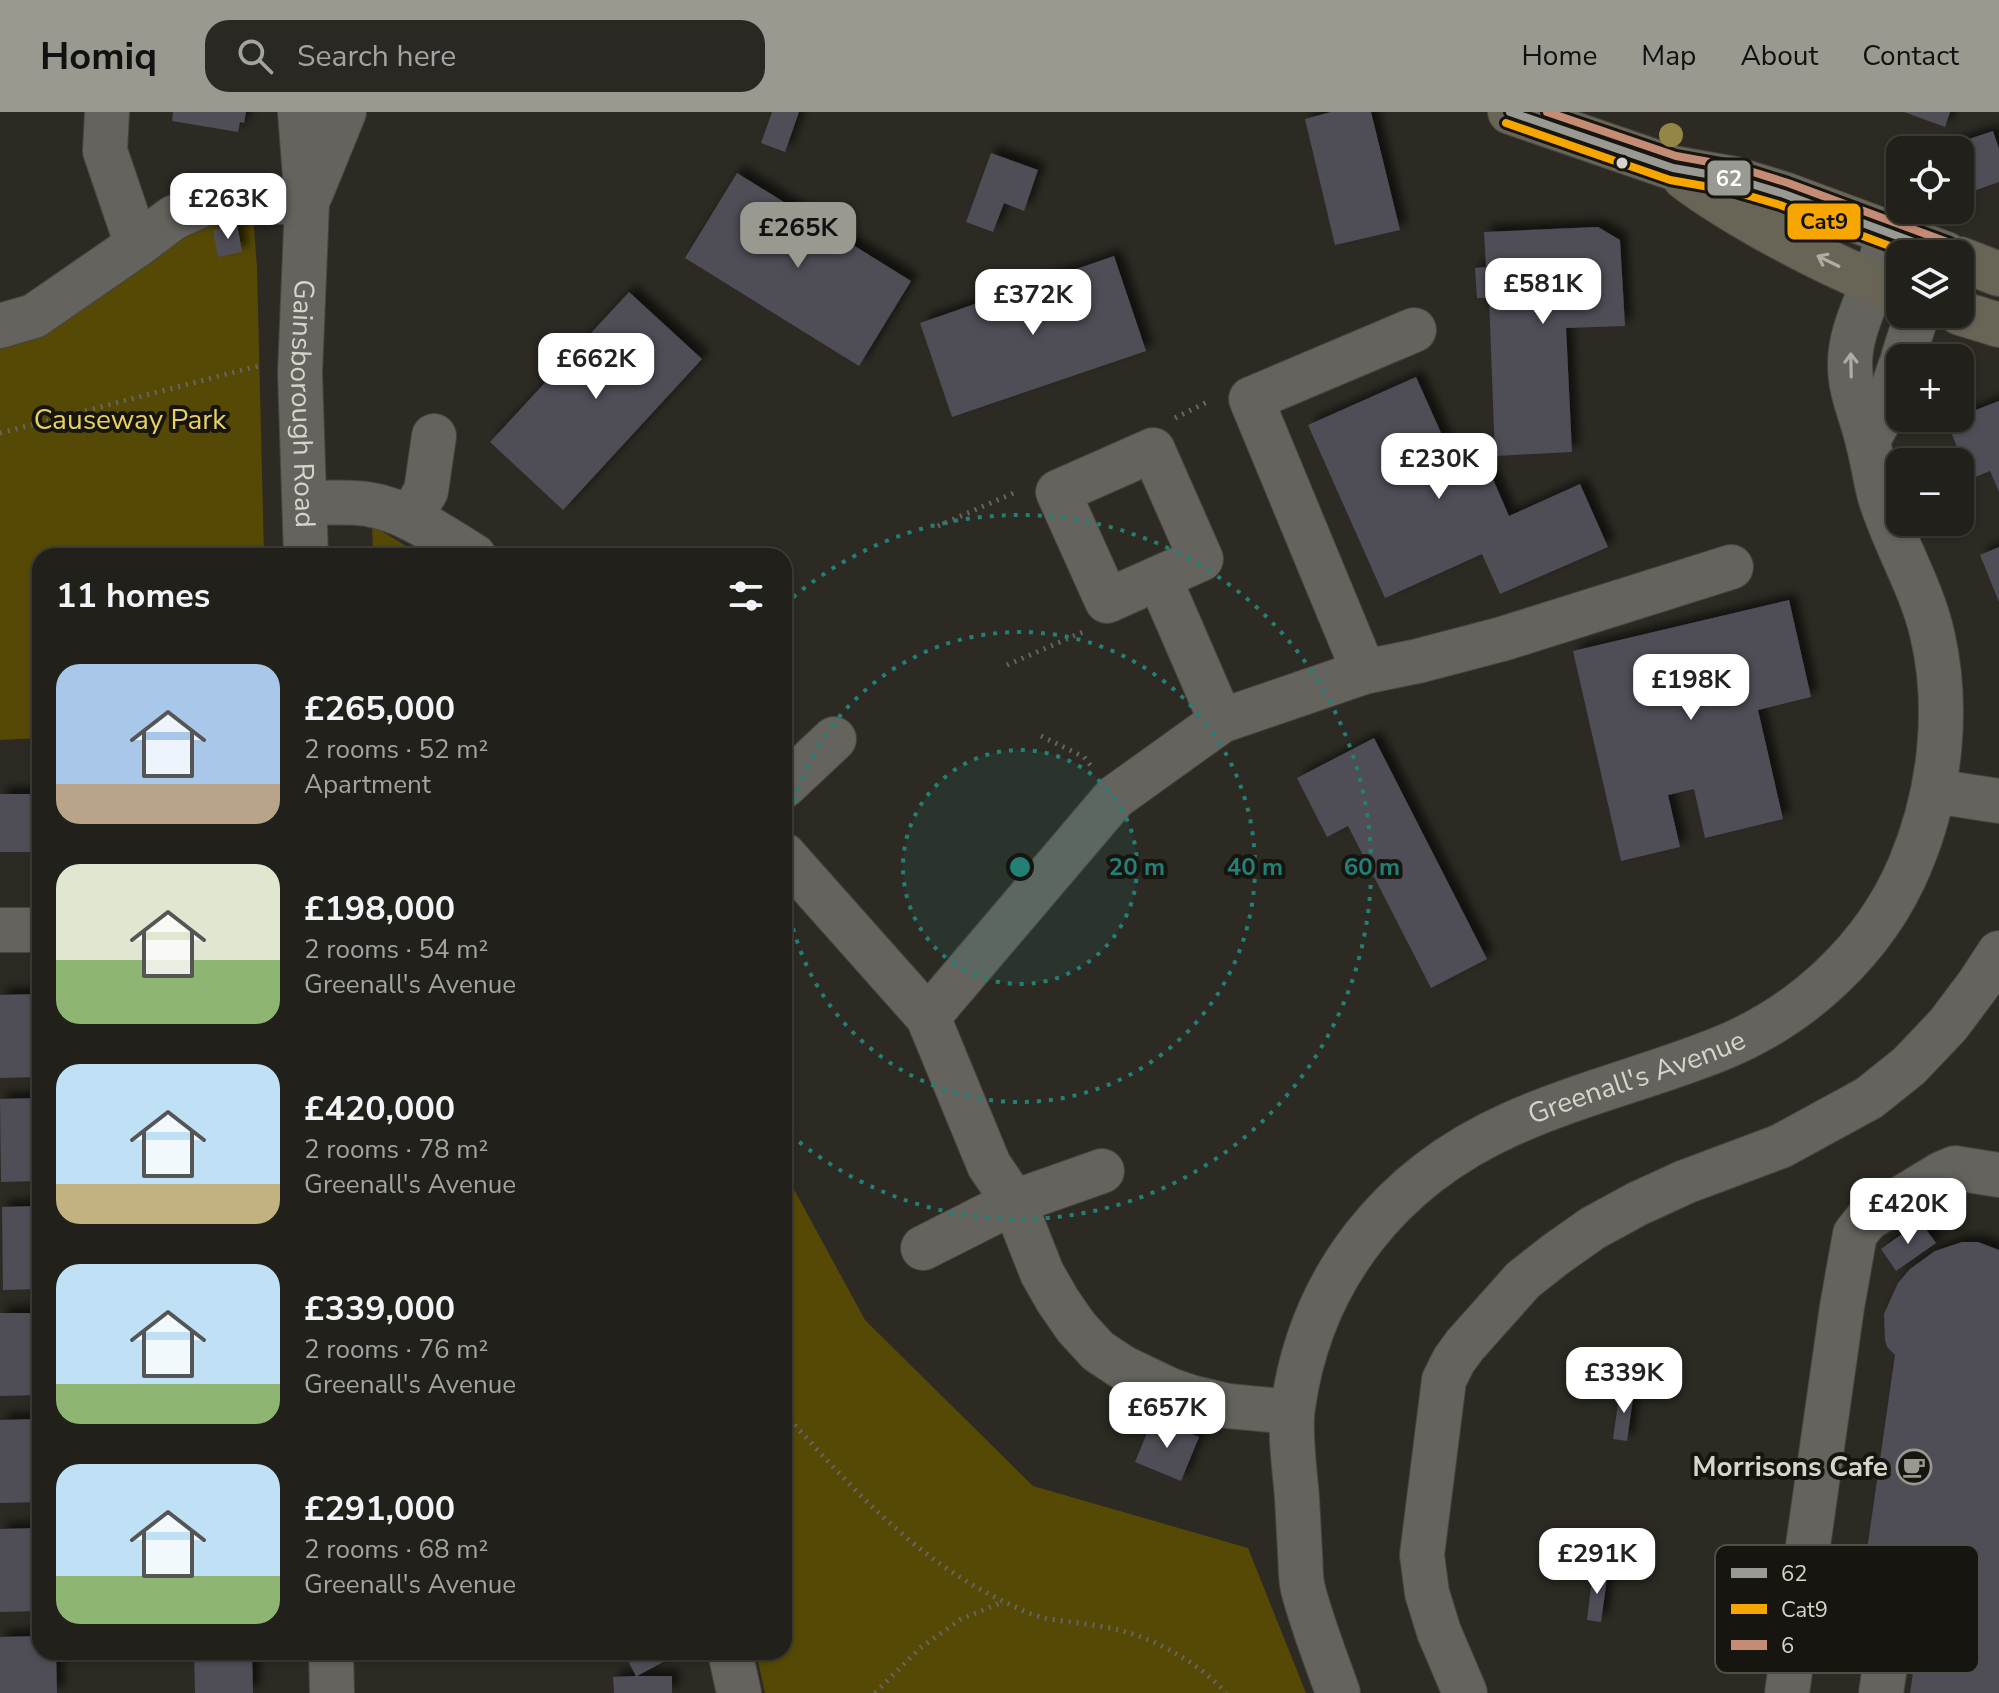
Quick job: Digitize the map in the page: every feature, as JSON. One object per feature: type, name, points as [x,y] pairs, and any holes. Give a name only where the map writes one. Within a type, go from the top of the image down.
[{"type":"highway","points":[[1510,112],[1673,168],[1735,179],[1784,194],[1908,240]]},
{"type":"highway","points":[[1673,168],[1696,187],[1792,244],[1886,287]]},
{"type":"highway","points":[[1974,265],[1999,274]]},
{"type":"highway","points":[[1974,317],[1999,325]]},
{"type":"street","points":[[107,112],[105,151],[137,245]]},
{"type":"street","name":"Gainsborough Road","points":[[300,112],[307,203],[300,373],[306,548]]},
{"type":"street","name":"Gainsborough Road","points":[[307,203],[344,112]]},
{"type":"street","points":[[0,326],[34,316],[173,218],[208,202],[307,203]]},
{"type":"street","name":"Greenall's Avenue","points":[[1889,240],[1890,233]]},
{"type":"street","name":"Greenall's Avenue","points":[[1338,1693],[1302,1586],[1292,1412],[1300,1369],[1312,1331],[1349,1256],[1370,1227],[1395,1201],[1453,1155],[1510,1125],[1565,1102],[1717,1051],[1801,1003],[1849,959],[1869,934],[1890,904],[1909,867],[1934,791],[1941,713],[1938,671],[1932,632],[1880,497],[1868,440],[1854,399],[1850,366],[1855,330],[1886,287]]},
{"type":"street","points":[[1364,672],[1251,399],[1414,330]]},
{"type":"street","points":[[1868,440],[1886,408]]},
{"type":"street","points":[[410,518],[426,491],[434,436]]},
{"type":"street","points":[[1153,450],[1201,559],[1107,601],[1058,492],[1153,450]]},
{"type":"street","points":[[305,503],[358,502],[390,509],[461,548]]},
{"type":"street","points":[[928,1017],[1115,797],[1221,721],[1364,672],[1502,639],[1731,567]]},
{"type":"street","points":[[1159,578],[1221,721]]},
{"type":"street","points":[[792,778],[834,739]]},
{"type":"street","points":[[1934,791],[1999,801]]},
{"type":"street","points":[[792,864],[928,1017],[989,1165],[1014,1202],[1047,1283],[1076,1327],[1098,1351],[1150,1381],[1194,1398],[1228,1406],[1292,1412]]},
{"type":"street","points":[[0,930],[32,930]]},
{"type":"street","points":[[1465,1693],[1439,1632],[1427,1593],[1422,1555],[1444,1380],[1454,1360],[1523,1280],[1593,1228],[1685,1182],[1781,1146],[1869,1098],[1909,1066],[1948,1025],[1999,953]]},
{"type":"street","points":[[1808,1545],[1855,1234],[1867,1219],[1955,1168],[1999,1175]]},
{"type":"street","points":[[923,1248],[1014,1202],[1102,1171]]},
{"type":"street","points":[[331,1660],[332,1693]]},
{"type":"street","points":[[732,1660],[739,1693]]},
{"type":"street","points":[[1787,1693],[1790,1673]]},
{"type":"street","points":[[1881,1693],[1884,1673]]},
{"type":"path","points":[[0,433],[265,364]]},
{"type":"path","points":[[1153,450],[1164,424],[1213,400],[1251,399]]},
{"type":"path","points":[[938,526],[997,500]]},
{"type":"path","points":[[1007,665],[1094,626],[1107,601]]},
{"type":"path","points":[[1041,736],[1084,757],[1115,797]]},
{"type":"path","points":[[792,1422],[851,1487],[899,1532],[951,1572],[1004,1602],[1041,1617],[1122,1631],[1163,1647],[1211,1676],[1226,1693]]},
{"type":"path","points":[[875,1693],[920,1648],[941,1633],[961,1619],[1004,1602]]},
{"type":"green space","name":"Causeway Park","points":[[253,217],[264,548],[32,548],[32,738],[0,740],[0,329],[183,225]]},
{"type":"green space","points":[[372,525],[409,548],[373,548]]},
{"type":"green space","points":[[792,1186],[865,1320],[1033,1486],[1248,1548],[1306,1693],[765,1693],[758,1660],[792,1660]]},
{"type":"building","points":[[173,112],[246,112],[238,132],[172,121]]},
{"type":"building","points":[[772,112],[799,112],[785,152],[761,143]]},
{"type":"building","points":[[1331,112],[1371,112],[1400,230],[1335,245],[1305,119]]},
{"type":"building","points":[[1904,112],[1950,112],[1945,127]]},
{"type":"building","points":[[1993,131],[1999,149],[1999,182],[1974,191],[1974,137]]},
{"type":"building","points":[[991,153],[1038,170],[1024,211],[1004,203],[993,232],[966,222]]},
{"type":"building","points":[[737,173],[911,281],[859,366],[685,258]]},
{"type":"building","points":[[237,224],[242,252],[218,257],[213,230]]},
{"type":"building","points":[[1598,227],[1620,240],[1625,326],[1566,328],[1572,452],[1495,456],[1489,298],[1477,298],[1475,268],[1486,267],[1484,232]]},
{"type":"building","points":[[1114,256],[1146,351],[952,417],[920,323]]},
{"type":"building","points":[[629,292],[702,359],[563,510],[490,442]]},
{"type":"building","points":[[1416,377],[1463,482],[1489,470],[1509,516],[1580,484],[1608,547],[1500,594],[1482,554],[1385,598],[1308,425]]},
{"type":"building","points":[[1999,401],[1999,492],[1990,471],[1974,477],[1974,448],[1957,448],[1951,432],[1974,432],[1974,411]]},
{"type":"building","points":[[1999,547],[1999,602],[1980,555]]},
{"type":"building","points":[[1789,600],[1811,697],[1758,710],[1783,819],[1705,838],[1694,789],[1668,795],[1680,847],[1621,861],[1573,651]]},
{"type":"building","points":[[1374,738],[1487,959],[1431,988],[1348,826],[1327,837],[1297,778]]},
{"type":"building","points":[[0,794],[32,794],[32,852],[0,852]]},
{"type":"building","points":[[32,994],[32,1077],[0,1078],[0,995]]},
{"type":"building","points":[[32,1098],[32,1181],[1,1182],[0,1099]]},
{"type":"building","points":[[32,1206],[32,1289],[3,1290],[2,1207]]},
{"type":"building","points":[[1920,1221],[1936,1243],[1896,1271],[1881,1249]]},
{"type":"building","points":[[1962,1242],[1978,1242],[1999,1250],[1999,1693],[1910,1693],[1913,1673],[1979,1673],[1979,1545],[1868,1545],[1895,1355],[1885,1340],[1884,1314],[1898,1283],[1910,1269],[1935,1251]]},
{"type":"building","points":[[0,1313],[32,1313],[32,1395],[0,1396]]},
{"type":"building","points":[[1620,1389],[1634,1391],[1627,1441],[1613,1439]]},
{"type":"building","points":[[1153,1418],[1199,1437],[1181,1481],[1135,1462]]},
{"type":"building","points":[[32,1419],[32,1502],[0,1503],[0,1420]]},
{"type":"building","points":[[32,1528],[32,1611],[0,1612],[0,1529]]},
{"type":"building","points":[[1593,1570],[1608,1571],[1601,1622],[1587,1620]]},
{"type":"building","points":[[32,1636],[32,1660],[56,1660],[57,1693],[0,1693],[0,1637]]},
{"type":"building","points":[[194,1660],[252,1660],[253,1693],[195,1693]]},
{"type":"building","points":[[664,1660],[637,1676],[672,1676],[672,1693],[614,1693],[613,1677],[636,1676],[628,1661]]},
{"type":"transit line","name":"62","points":[[1510,112],[1673,168],[1735,179],[1784,194],[1908,240]]},
{"type":"transit line","name":"6","points":[[1547,112],[1676,156],[1737,167],[1788,183],[1942,240]]},
{"type":"transit line","name":"Cat9","points":[[1506,123],[1670,180],[1732,191],[1780,205],[1886,245]]},
{"type":"place","name":"Morrisons Cafe","points":[[1914,1467]]}]
